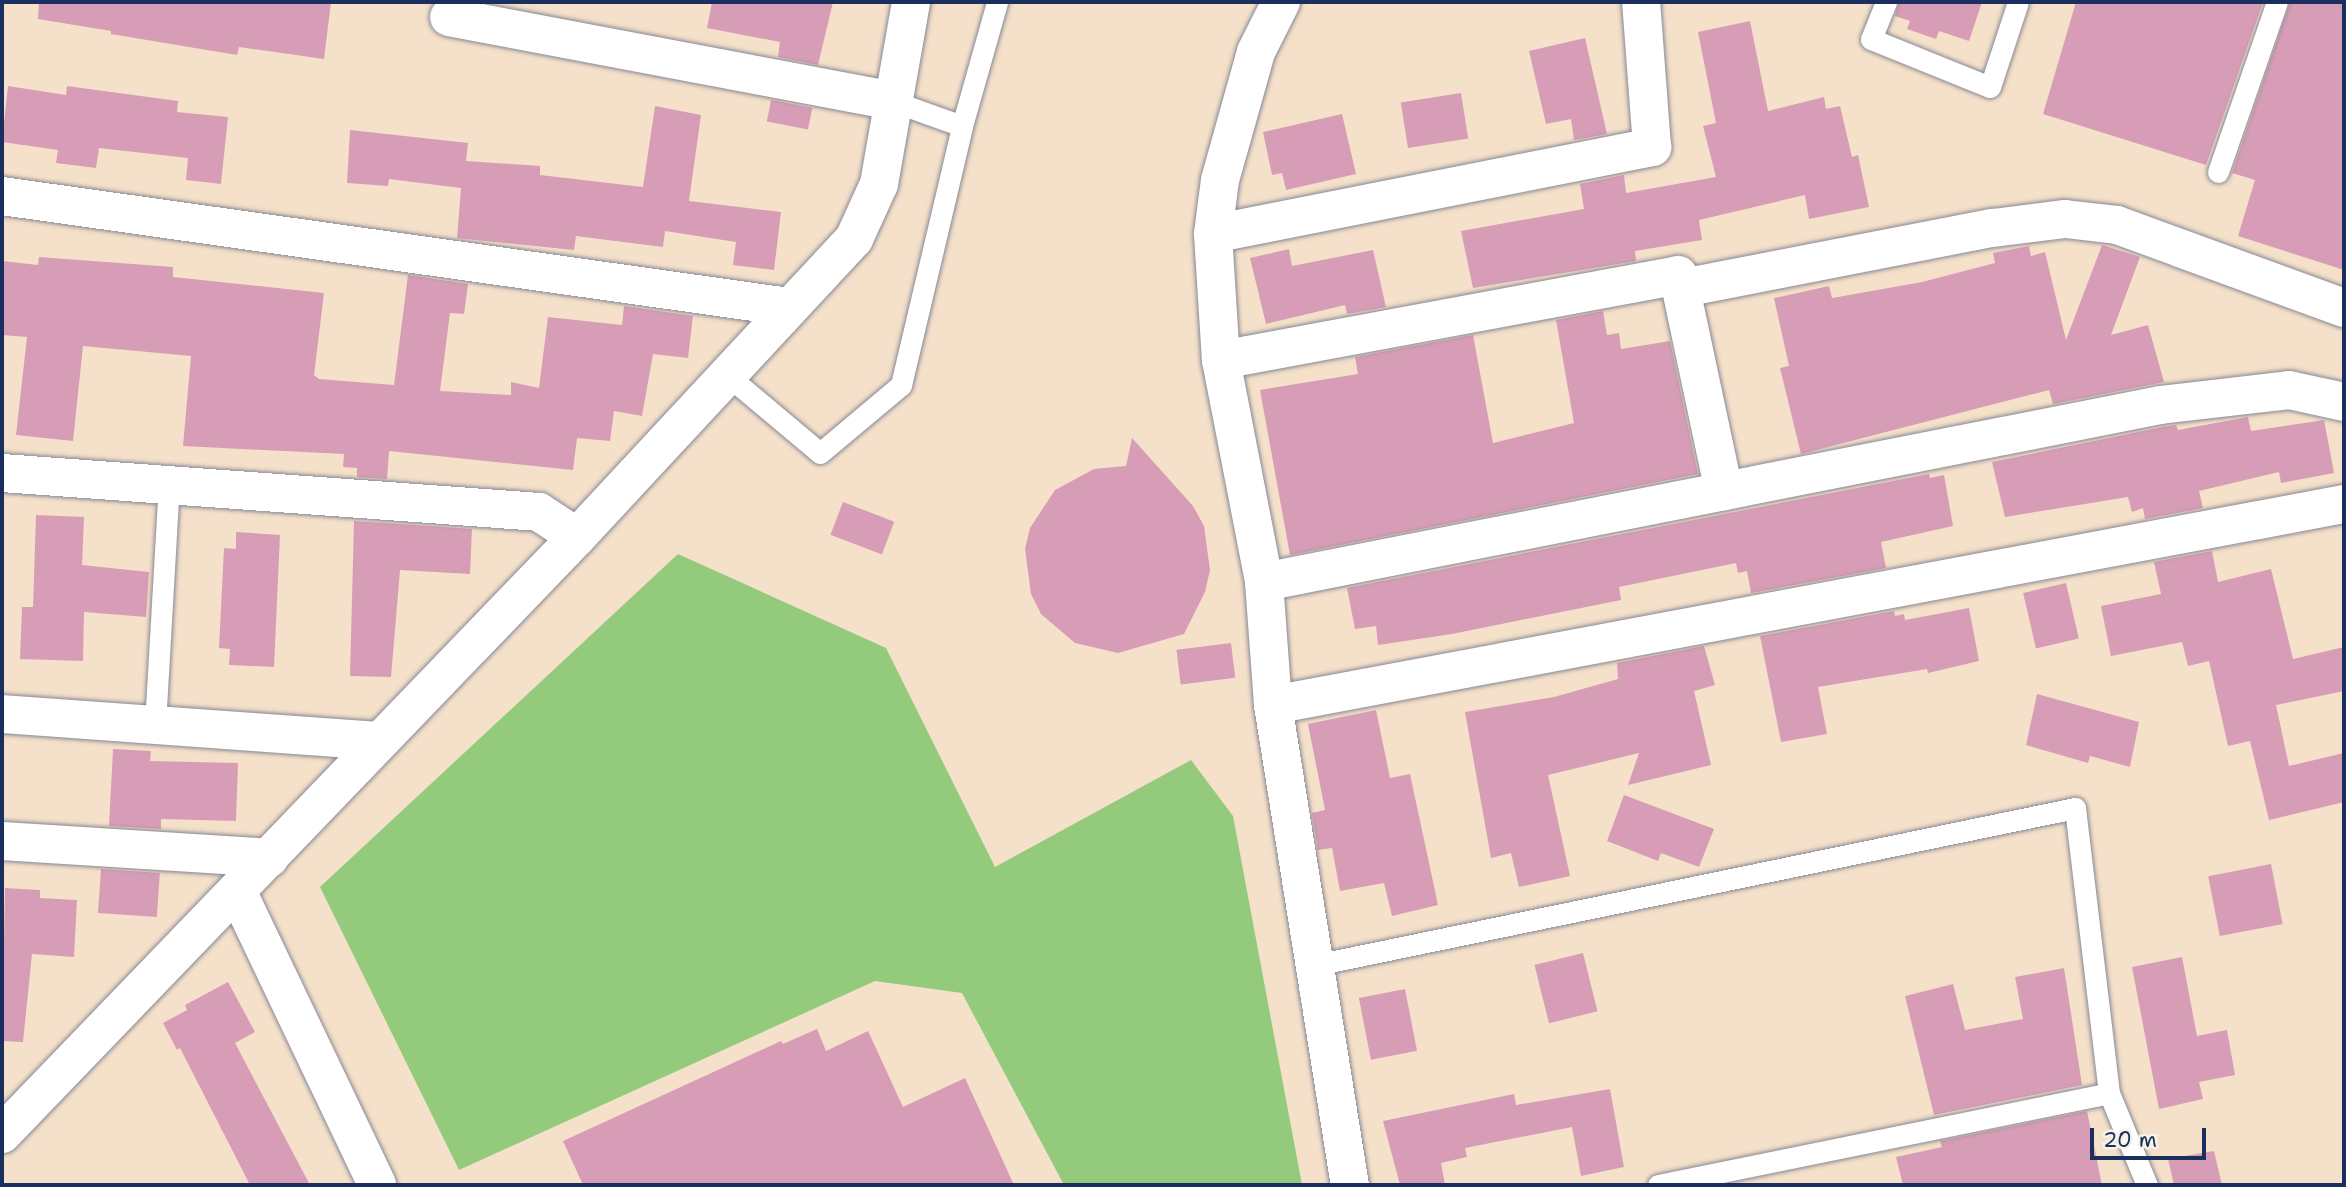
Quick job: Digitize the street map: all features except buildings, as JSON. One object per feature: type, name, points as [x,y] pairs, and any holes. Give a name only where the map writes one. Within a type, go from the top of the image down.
[{"type":"street","points":[[2,1134],[238,894],[377,741],[577,537],[854,239],[880,184],[892,101],[911,2]]},
{"type":"street","points":[[1281,2],[1256,52],[1220,180],[1213,234],[1221,360],[1264,582],[1273,705],[1350,1185]]},
{"type":"street","points":[[1213,234],[1653,147],[1641,2]]},
{"type":"street","points":[[449,17],[892,101]]},
{"type":"street","points":[[2,196],[789,307]]},
{"type":"street","points":[[1683,288],[1993,228],[2065,219],[2117,225],[2344,308]]},
{"type":"street","points":[[1221,360],[1678,275],[1683,288],[1724,491]]},
{"type":"street","points":[[1264,582],[2160,405],[2289,390],[2344,402]]},
{"type":"street","points":[[2,473],[539,512],[577,537]]},
{"type":"street","points":[[1273,705],[2344,504]]},
{"type":"street","points":[[2,714],[377,741]]},
{"type":"street","points":[[2,841],[269,858]]},
{"type":"street","points":[[238,894],[377,1185]]},
{"type":"lane","points":[[727,375],[820,453],[901,385],[962,126],[997,2]]},
{"type":"lane","points":[[1886,2],[1871,39],[1990,87],[2018,2]]},
{"type":"lane","points":[[2218,172],[2277,2]]},
{"type":"lane","points":[[892,101],[962,126]]},
{"type":"lane","points":[[155,725],[169,485]]},
{"type":"lane","points":[[1315,965],[2075,808],[2109,1093],[2147,1185]]},
{"type":"lane","points":[[1658,1185],[2109,1093]]},
{"type":"green space","points":[[678,554],[886,648],[995,867],[1191,760],[1233,816],[1302,1185],[1064,1185],[962,993],[875,981],[459,1170],[320,887]]}]
